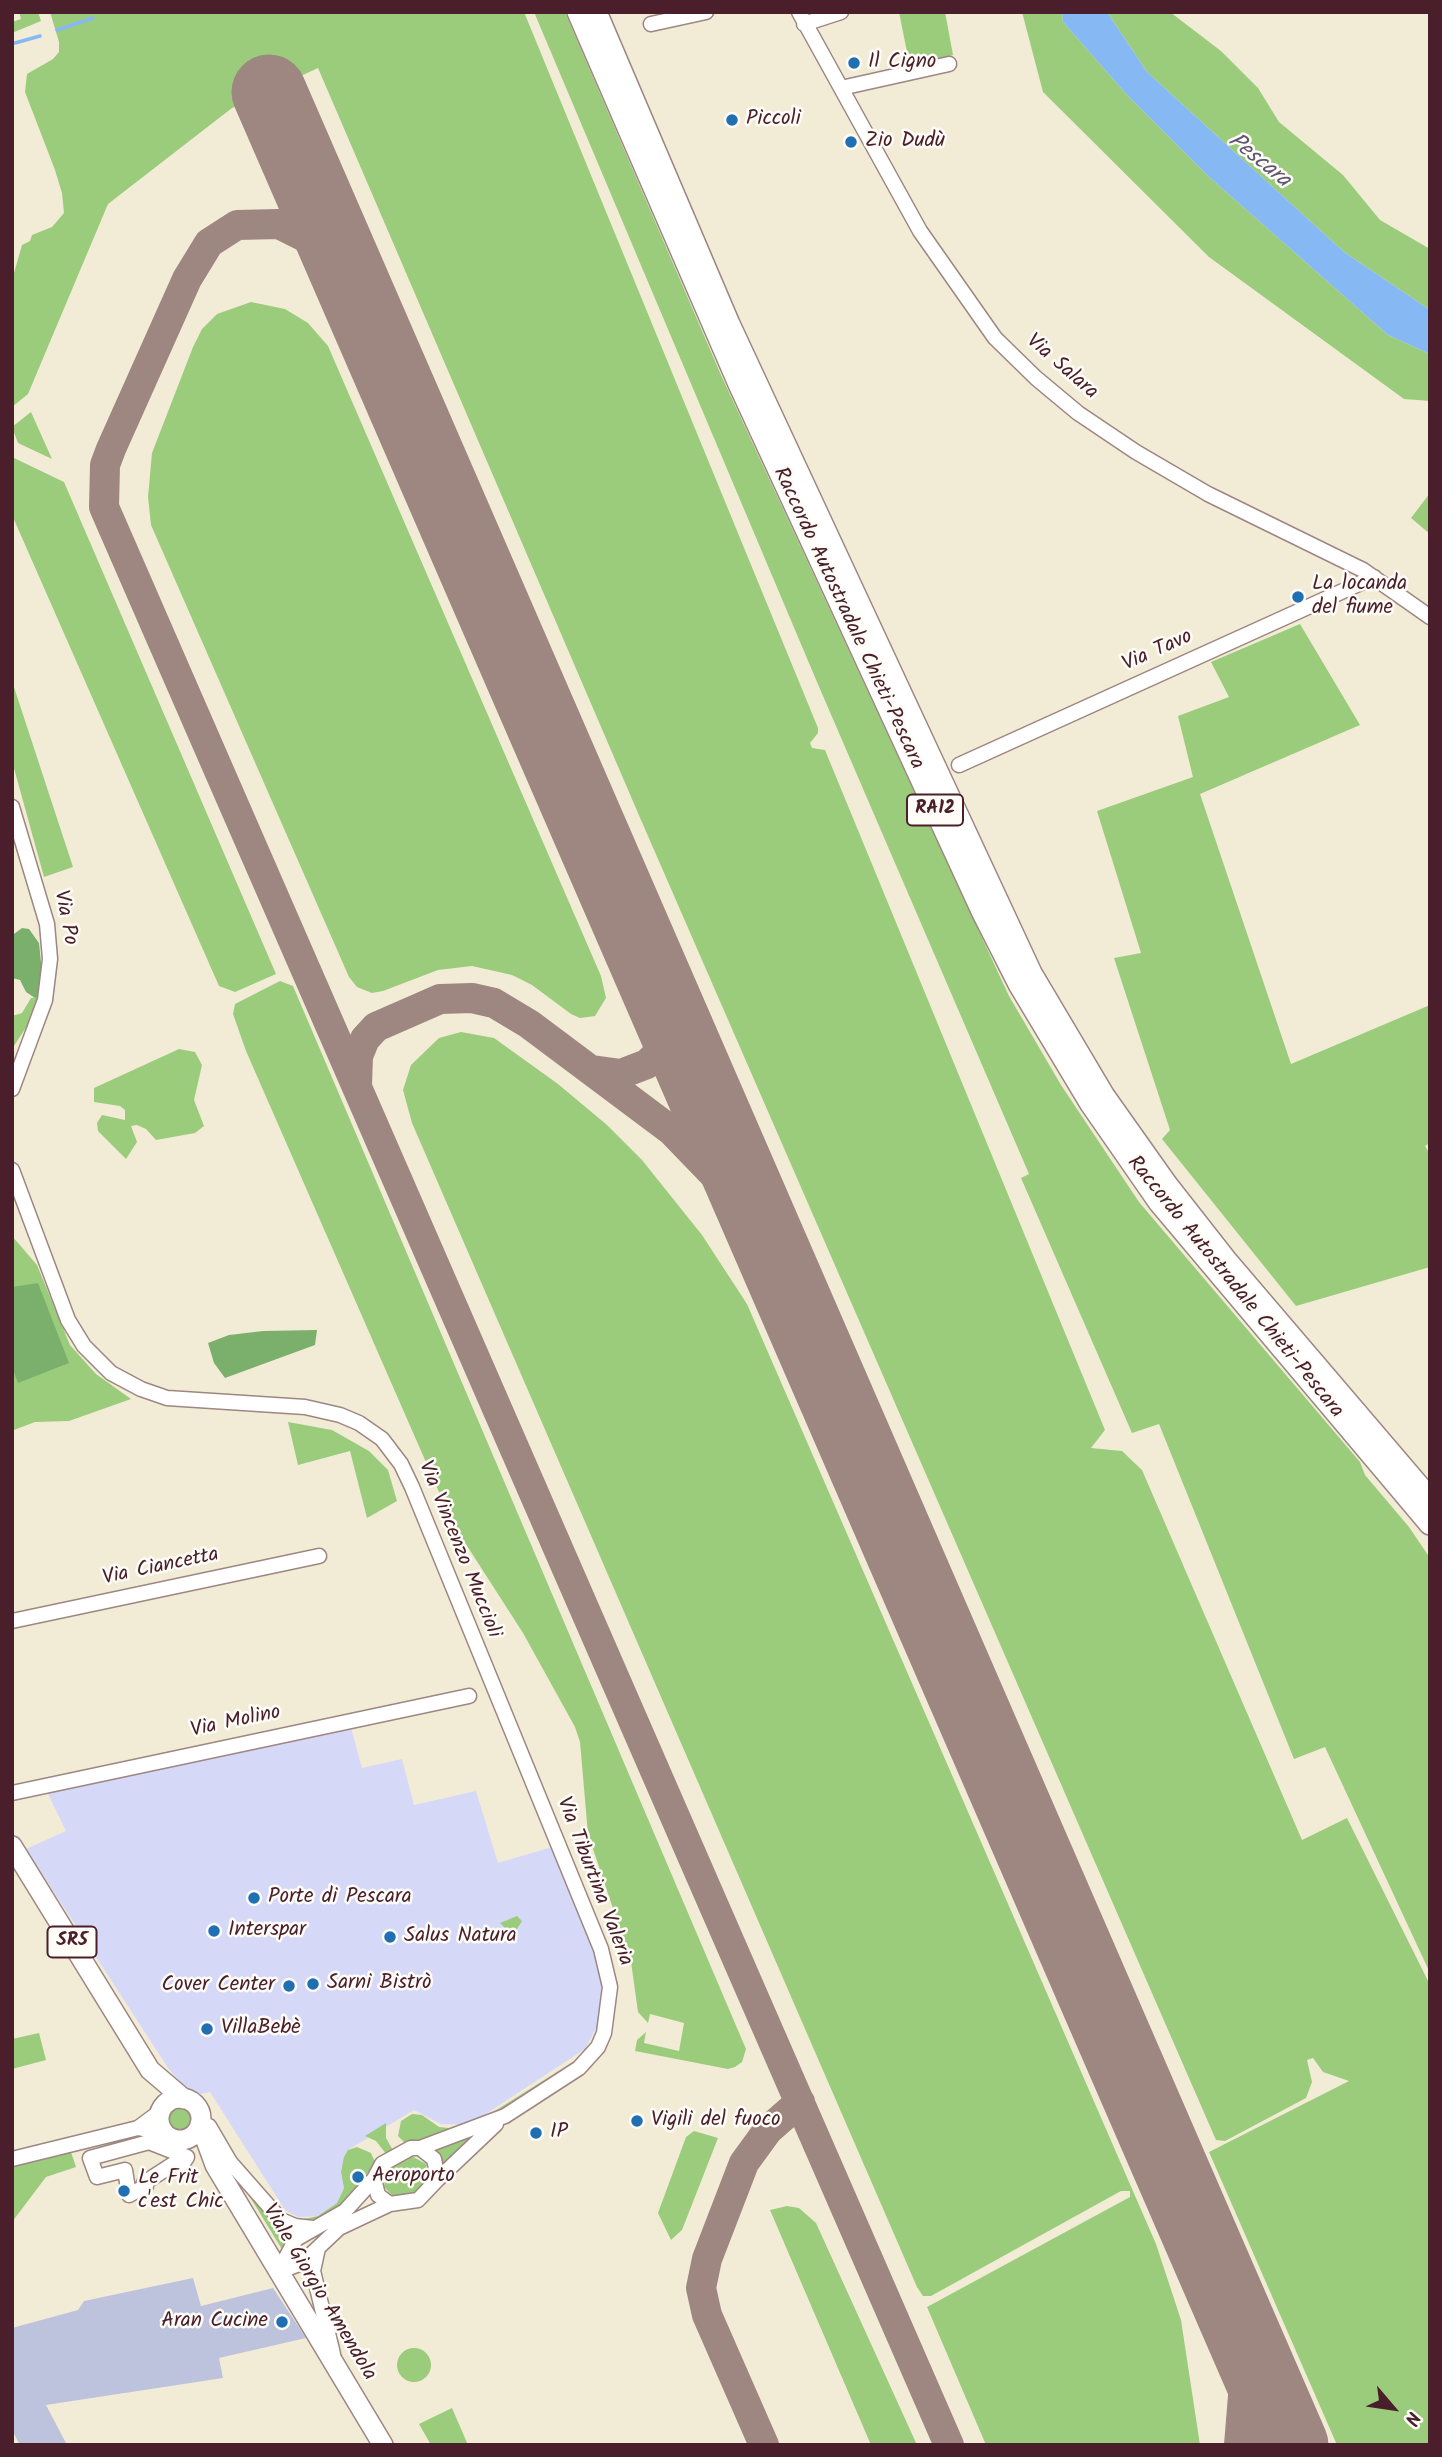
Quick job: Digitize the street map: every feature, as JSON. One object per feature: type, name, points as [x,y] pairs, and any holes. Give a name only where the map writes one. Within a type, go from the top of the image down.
[{"type":"highway","name":"Raccordo Autostradale Chieti-Pescara","points":[[578,12],[739,384],[983,913],[1031,1006],[1091,1104],[1159,1202],[1430,1524]]},
{"type":"highway","name":"Raccordo Autostradale Chieti-Pescara","points":[[596,12],[734,335],[1031,973],[1104,1096],[1167,1185],[1226,1259],[1430,1499]]},
{"type":"main road","name":"SR5","points":[[12,1846],[150,2070],[162,2110],[160,2124],[179,2144]]},
{"type":"main road","name":"SR5","points":[[150,2070],[195,2105],[200,2120]]},
{"type":"main road","points":[[162,2110],[172,2100],[184,2099]]},
{"type":"main road","points":[[179,2144],[194,2134],[200,2120]]},
{"type":"main road","name":"Viale Giorgio Amendola","points":[[200,2120],[215,2165],[383,2445]]},
{"type":"main road","name":"Viale Giorgio Amendola","points":[[179,2144],[215,2165]]},
{"type":"street","points":[[651,24],[706,12]]},
{"type":"street","points":[[802,18],[841,12]]},
{"type":"street","name":"Via Salara","points":[[802,18],[920,231],[995,338],[1036,378],[1078,413],[1145,458],[1208,494],[1374,577],[1430,617]]},
{"type":"street","points":[[841,88],[948,64]]},
{"type":"street","name":"Via Tavo","points":[[959,765],[1374,577]]},
{"type":"street","name":"Via Po","points":[[12,807],[43,908],[49,940],[48,985],[40,1016],[12,1089]]},
{"type":"street","name":"Via Po","points":[[12,1057],[31,1036]]},
{"type":"street","name":"Via Vincenzo Muccioli","points":[[12,1170],[15,1188],[68,1320],[84,1346],[111,1373],[141,1389],[176,1399],[324,1410],[359,1423],[387,1444],[412,1487],[499,1706]]},
{"type":"street","name":"Via Ciancetta","points":[[12,1621],[318,1556]]},
{"type":"street","name":"Via Molino","points":[[12,1793],[469,1696]]},
{"type":"street","name":"Via Tiburtina Valeria","points":[[420,2148],[505,2116],[566,2078],[588,2060],[604,2033],[610,1987],[601,1949],[499,1706]]},
{"type":"street","points":[[12,2159],[138,2128],[162,2110]]},
{"type":"street","name":"Via Tiburtina Valeria","points":[[438,2179],[505,2116]]},
{"type":"street","points":[[200,2120],[230,2162],[281,2220],[295,2226],[313,2228]]},
{"type":"street","points":[[138,2128],[179,2144]]},
{"type":"street","points":[[149,2142],[179,2144],[183,2163],[180,2165],[178,2161],[144,2183],[146,2186],[129,2194],[125,2170],[97,2176],[90,2158],[149,2142]]},
{"type":"street","points":[[420,2148],[433,2159],[438,2179],[418,2200],[390,2204],[339,2228],[302,2263],[278,2272],[291,2246],[313,2228],[345,2211],[374,2179],[382,2164],[403,2150],[420,2148]]},
{"type":"street","points":[[374,2179],[376,2193],[390,2204]]},
{"type":"street","points":[[319,2245],[313,2271],[338,2372]]},
{"type":"shaded area","points":[[350,1724],[362,1768],[402,1759],[414,1805],[476,1791],[498,1863],[552,1847],[602,1969],[600,2021],[585,2049],[469,2125],[441,2124],[414,2110],[348,2150],[341,2172],[344,2188],[337,2203],[318,2216],[298,2217],[285,2210],[210,2092],[196,2095],[188,2092],[168,2068],[26,1849],[66,1831],[47,1792]]},
{"type":"shaded area","points":[[193,2278],[201,2306],[273,2288],[306,2338],[219,2358],[223,2378],[46,2405],[67,2445],[20,2445],[12,2430],[12,2328],[78,2310],[84,2301]]},
{"type":"green space","points":[[19,12],[38,12],[41,21],[12,33],[12,22],[21,19]]},
{"type":"green space","points":[[50,12],[524,12],[818,728],[818,733],[810,743],[812,748],[825,750],[1105,1430],[1091,1448],[1122,1451],[1142,1470],[1302,1840],[1347,1818],[1430,1985],[1430,2445],[1337,2445],[1209,2152],[1349,2081],[1323,2072],[1313,2058],[1307,2060],[1312,2082],[1306,2098],[1225,2141],[1216,2140],[641,820],[318,68],[232,108],[108,204],[28,394],[12,407],[12,280],[22,245],[30,241],[32,235],[52,227],[64,213],[62,193],[55,170],[25,92],[27,74],[53,59],[59,52],[59,42]]},
{"type":"green space","points":[[534,12],[565,12],[721,375],[1009,996],[1061,1085],[1139,1202],[1360,1462],[1365,1475],[1409,1527],[1430,1558],[1430,1973],[1325,1747],[1294,1759],[1159,1424],[1132,1433],[1021,1178],[1029,1174],[817,682]]},
{"type":"green space","points":[[899,12],[945,12],[953,55],[910,67]]},
{"type":"green space","points":[[1022,12],[1062,12],[1063,22],[1128,96],[1208,176],[1388,335],[1430,354],[1430,401],[1404,399],[1209,257],[1043,92]]},
{"type":"green space","points":[[1107,12],[1170,12],[1221,51],[1258,88],[1279,122],[1343,175],[1380,220],[1430,249],[1430,310],[1344,252],[1147,72]]},
{"type":"green space","points":[[251,302],[285,309],[308,323],[328,346],[601,976],[606,998],[595,1016],[580,1018],[532,985],[512,975],[472,966],[438,970],[372,993],[357,987],[349,977],[151,525],[148,497],[152,453],[193,347],[202,329],[217,314]]},
{"type":"green space","points":[[31,412],[52,459],[18,443],[12,427]]},
{"type":"green space","points":[[12,457],[64,482],[276,974],[235,992],[219,986],[12,515]]},
{"type":"green space","points":[[1430,493],[1430,534],[1411,518]]},
{"type":"green space","points":[[1300,624],[1360,725],[1200,794],[1291,1064],[1430,1005],[1430,1143],[1425,1146],[1430,1154],[1430,1267],[1296,1306],[1162,1139],[1170,1130],[1114,958],[1141,953],[1097,811],[1193,777],[1178,716],[1229,697],[1211,662]]},
{"type":"green space","points":[[12,681],[73,867],[44,877],[12,761]]},
{"type":"green space","points":[[22,928],[29,929],[39,943],[42,972],[39,997],[35,998],[26,992],[20,980],[12,978],[14,934]]},
{"type":"green space","points":[[280,981],[293,986],[746,2049],[742,2062],[735,2067],[728,2069],[635,2051],[637,2040],[646,2032],[644,2043],[679,2051],[684,2023],[650,2014],[648,2023],[638,2012],[631,1962],[588,1834],[580,1742],[575,1727],[523,1633],[453,1524],[246,1051],[233,1014],[235,1004]]},
{"type":"green space","points":[[39,997],[27,1026],[12,1049],[12,1016],[22,1013],[31,998]]},
{"type":"green space","points":[[461,1032],[494,1038],[558,1084],[607,1125],[642,1160],[702,1235],[747,1304],[1156,2244],[1181,2320],[1200,2445],[986,2445],[927,2307],[1130,2197],[1130,2191],[1121,2191],[931,2296],[923,2296],[917,2287],[412,1123],[403,1090],[411,1065],[439,1038]]},
{"type":"green space","points":[[179,1049],[195,1052],[202,1065],[194,1100],[204,1126],[195,1133],[156,1140],[146,1129],[137,1125],[131,1126],[137,1142],[126,1159],[98,1131],[97,1123],[102,1115],[125,1120],[125,1110],[120,1106],[94,1102],[94,1088]]},
{"type":"green space","points":[[12,1236],[37,1265],[70,1345],[96,1374],[131,1399],[69,1421],[35,1422],[14,1430]]},
{"type":"green space","points":[[38,1283],[69,1363],[18,1383],[12,1367],[12,1287]]},
{"type":"green space","points":[[317,1330],[315,1345],[225,1378],[214,1363],[208,1343],[229,1335]]},
{"type":"green space","points":[[288,1422],[332,1430],[369,1451],[388,1470],[397,1501],[367,1518],[350,1451],[298,1465]]},
{"type":"green space","points":[[517,1916],[522,1921],[513,1935],[500,1923]]},
{"type":"green space","points":[[39,2033],[46,2060],[12,2069],[12,2039]]},
{"type":"green space","points":[[568,2065],[468,2130],[421,2146],[407,2145],[398,2136],[401,2121],[412,2114],[422,2115],[439,2127],[458,2129],[471,2126]]},
{"type":"green space","points":[[180,2108],[188,2111],[191,2119],[188,2127],[180,2130],[172,2127],[169,2119],[172,2111]]},
{"type":"green space","points":[[386,2123],[386,2138],[394,2152],[387,2155],[376,2141],[365,2136]]},
{"type":"green space","points":[[480,2130],[444,2166],[433,2149]]},
{"type":"green space","points":[[694,2131],[718,2138],[682,2230],[671,2240],[658,2213],[686,2137]]},
{"type":"green space","points":[[357,2147],[371,2153],[375,2162],[373,2167],[334,2212],[321,2219],[299,2220],[318,2216],[337,2203],[344,2188],[341,2172],[344,2157],[348,2150]]},
{"type":"green space","points":[[71,2152],[76,2167],[46,2177],[12,2222],[12,2165]]},
{"type":"green space","points":[[412,2156],[426,2164],[428,2179],[416,2193],[408,2197],[392,2195],[384,2187],[386,2174],[392,2166]]},
{"type":"green space","points":[[242,2184],[273,2222],[291,2238],[283,2251]]},
{"type":"green space","points":[[787,2206],[799,2208],[816,2223],[917,2445],[871,2445],[770,2210]]},
{"type":"green space","points":[[414,2348],[426,2353],[431,2365],[426,2377],[414,2382],[402,2377],[397,2365],[402,2353]]},
{"type":"green space","points":[[452,2408],[468,2445],[431,2445],[419,2424]]},
{"type":"water","name":"Pescara","points":[[1062,12],[1107,12],[1147,72],[1344,252],[1430,310],[1430,354],[1388,335],[1208,176],[1128,96],[1063,22]]},
{"type":"waterway","points":[[57,30],[93,18]]},
{"type":"waterway","points":[[15,43],[40,36]]},
{"type":"taxiway","points":[[346,272],[317,243],[279,224],[237,225],[209,243],[187,279],[111,449],[105,465],[104,507],[949,2445]]},
{"type":"taxiway","points":[[357,1085],[358,1056],[365,1039],[376,1027],[440,999],[472,998],[494,1003],[529,1024],[672,1131],[729,1190],[782,1275]]},
{"type":"taxiway","points":[[592,1070],[621,1074],[647,1064],[660,1051],[668,1032],[665,1007]]},
{"type":"taxiway","points":[[764,2445],[707,2315],[701,2288],[707,2259],[744,2163],[768,2130],[800,2102]]},
{"type":"taxiway","points":[[1232,2310],[1239,2330],[1244,2384],[1239,2445]]},
{"type":"runway","points":[[269,92],[1291,2445]]},
{"type":"place","name":"Il Cigno","points":[[854,63]]},
{"type":"place","name":"Piccoli","points":[[732,120]]},
{"type":"place","name":"Zio Dudù","points":[[851,142]]},
{"type":"place","name":"La locanda del fiume","points":[[1298,597]]},
{"type":"place","name":"Porte di Pescara","points":[[254,1898]]},
{"type":"place","name":"Interspar","points":[[214,1931]]},
{"type":"place","name":"Salus Natura","points":[[390,1937]]},
{"type":"place","name":"Sarni Bistrò","points":[[313,1984]]},
{"type":"place","name":"Cover Center","points":[[289,1986]]},
{"type":"place","name":"VillaBebè","points":[[207,2029]]},
{"type":"place","name":"Vigili del fuoco","points":[[637,2121]]},
{"type":"place","name":"IP","points":[[536,2133]]},
{"type":"place","name":"Aeroporto","points":[[358,2177]]},
{"type":"place","name":"Le Frit c'est Chic","points":[[124,2191]]},
{"type":"place","name":"Aran Cucine","points":[[282,2322]]}]
